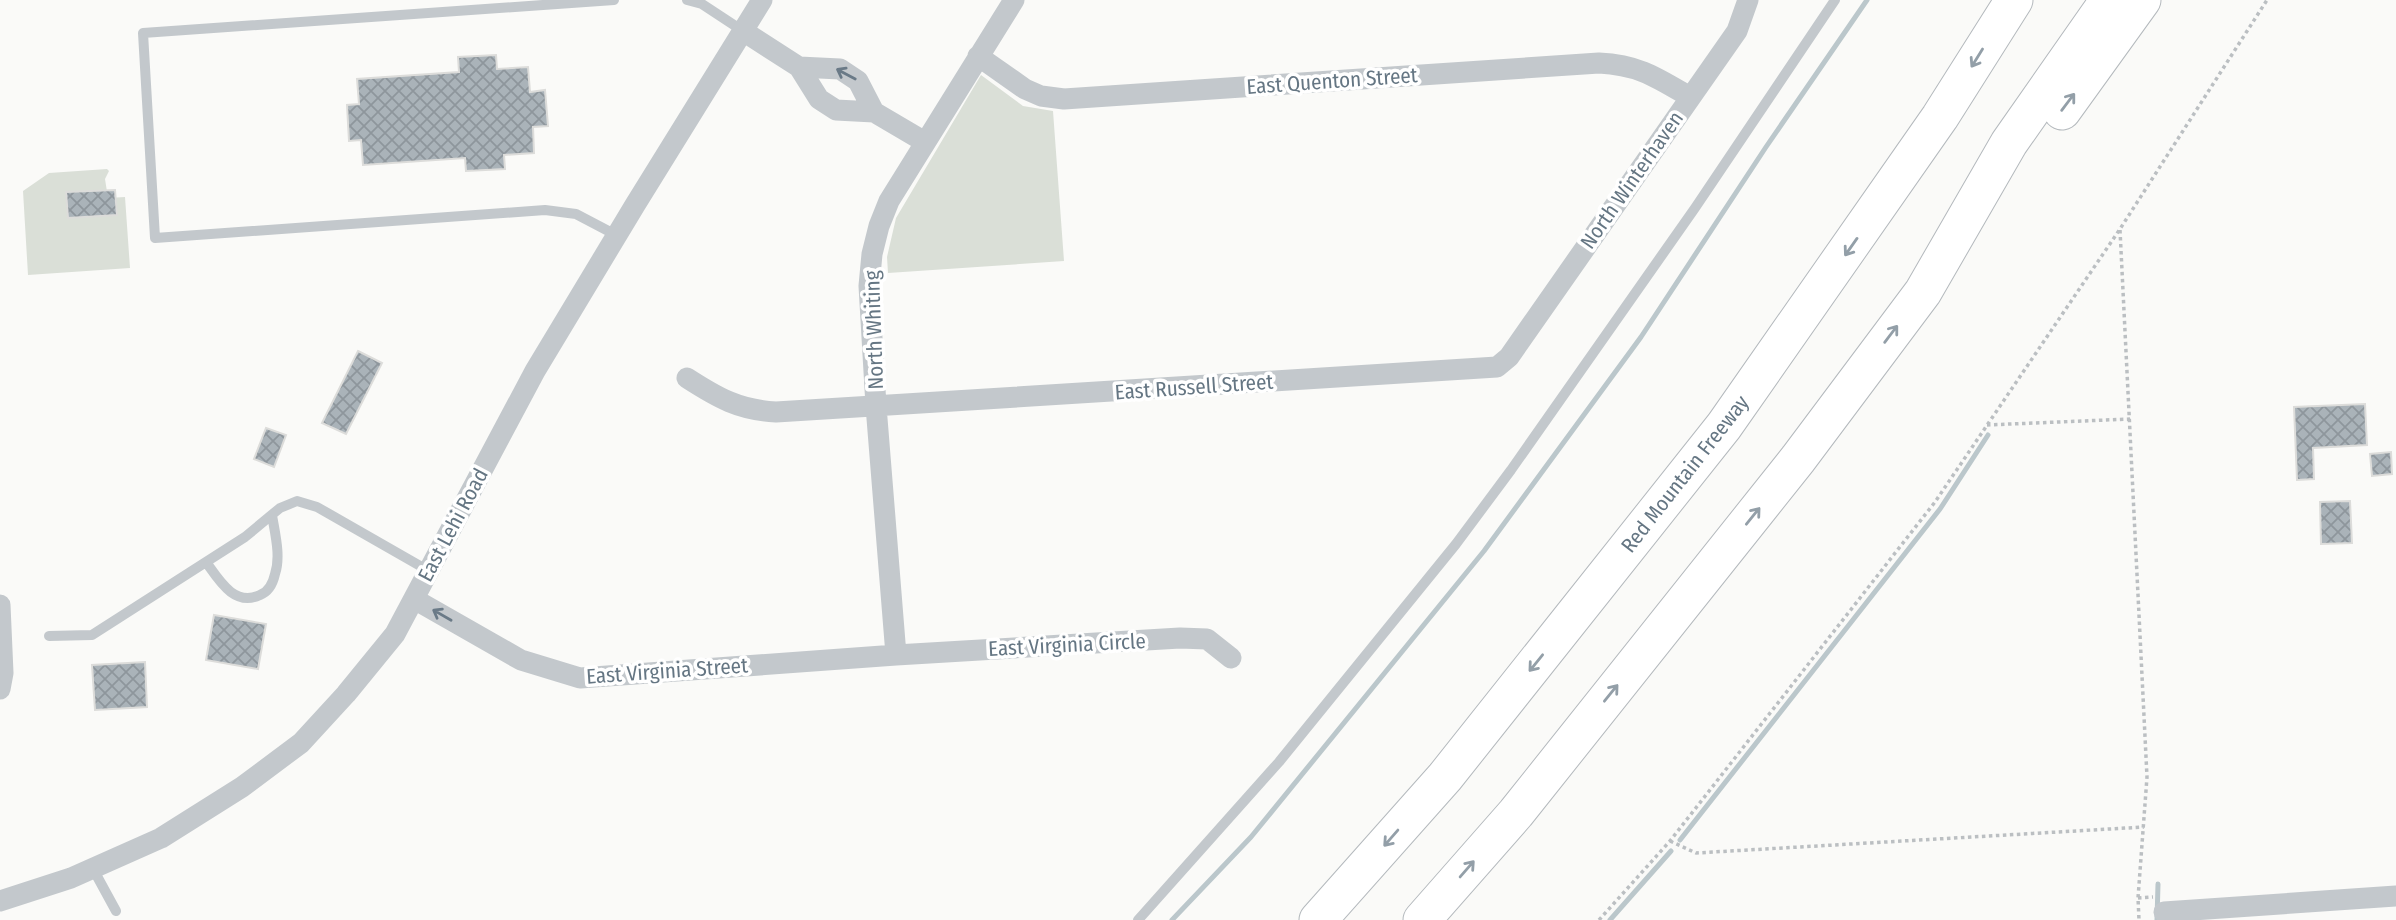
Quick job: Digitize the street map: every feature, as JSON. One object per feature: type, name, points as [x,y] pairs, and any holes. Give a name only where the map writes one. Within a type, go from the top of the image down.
[{"type":"highway","name":"Red Mountain Freeway","points":[[1318,920],[1445,777],[1724,426],[1940,117],[2014,0]]},
{"type":"highway","points":[[1923,292],[2009,143],[2109,0]]},
{"type":"highway","points":[[1422,920],[1516,813],[1781,481],[2143,0]]},
{"type":"street","name":"East Lehi Road","points":[[0,901],[71,878],[161,838],[242,787],[301,743],[346,694],[395,634],[535,371],[762,0]]},
{"type":"street","name":"North Whiting","points":[[896,656],[876,406],[869,286],[872,254],[889,201],[1014,0]]},
{"type":"street","name":"North Winterhaven","points":[[1509,358],[1737,31],[1748,0]]},
{"type":"street","points":[[743,31],[799,67],[819,99],[836,110],[874,111],[925,142]]},
{"type":"street","name":"East Quenton Street","points":[[978,56],[1025,89],[1041,96],[1064,99],[1599,63],[1625,65],[1652,74],[1690,97]]},
{"type":"street","points":[[799,67],[840,69],[858,81],[874,111]]},
{"type":"street","name":"East Russell Street","points":[[687,378],[720,400],[754,411],[776,412],[1476,369],[1497,367],[1509,358]]},
{"type":"street","name":"East Virginia Street","points":[[414,599],[521,660],[580,678],[896,656]]},
{"type":"street","points":[[0,605],[4,673],[0,689]]},
{"type":"street","name":"East Virginia Circle","points":[[896,656],[1181,638],[1207,639],[1231,658]]},
{"type":"street","points":[[2158,904],[2396,896]]},
{"type":"lane","points":[[614,0],[143,33],[155,238],[545,210],[576,214],[616,235]]},
{"type":"lane","points":[[687,0],[702,4],[743,31]]},
{"type":"lane","points":[[1138,920],[1279,762],[1457,544],[1695,208],[1835,0]]},
{"type":"lane","points":[[49,636],[92,635],[245,537],[280,508],[297,501],[317,507],[429,571]]},
{"type":"lane","points":[[206,562],[222,584],[239,598],[264,594],[276,573],[278,553],[272,515]]},
{"type":"lane","points":[[92,867],[116,911]]},
{"type":"path","points":[[1599,920],[1670,841],[1935,502],[2120,229],[2267,0]]},
{"type":"path","points":[[2120,229],[2147,777],[2138,898],[2139,920]]},
{"type":"path","points":[[1987,425],[2130,419]]},
{"type":"path","points":[[1670,841],[1696,853],[2144,828]]},
{"type":"path","points":[[2138,898],[2158,904]]},
{"type":"shaded area","points":[[981,75],[1023,106],[1053,111],[1064,261],[888,273],[887,257],[896,218]]},
{"type":"shaded area","points":[[109,171],[105,179],[108,198],[125,197],[130,268],[28,275],[23,191],[49,173]]},
{"type":"building","points":[[496,55],[497,69],[528,67],[530,92],[545,90],[548,126],[533,127],[534,153],[504,155],[505,169],[466,171],[465,158],[363,165],[361,140],[349,141],[347,105],[359,104],[357,79],[459,72],[458,57]]},
{"type":"building","points":[[115,190],[117,215],[68,218],[66,192]]},
{"type":"building","points":[[358,351],[382,363],[346,434],[322,423]]},
{"type":"building","points":[[2365,404],[2367,445],[2313,448],[2314,479],[2297,480],[2294,407]]},
{"type":"building","points":[[266,428],[286,435],[274,467],[254,459]]},
{"type":"building","points":[[2391,452],[2392,474],[2372,476],[2370,454]]},
{"type":"building","points":[[2350,501],[2352,543],[2321,544],[2320,502]]},
{"type":"building","points":[[214,615],[266,624],[258,669],[206,660]]},
{"type":"building","points":[[145,662],[147,707],[95,710],[92,665]]},
{"type":"waterway","points":[[1172,920],[1251,837],[1484,551],[1641,337],[1867,0]]},
{"type":"waterway","points":[[1680,840],[1940,509],[1988,435]]},
{"type":"waterway","points":[[1610,920],[1671,851]]},
{"type":"waterway","points":[[2157,920],[2158,884]]}]
